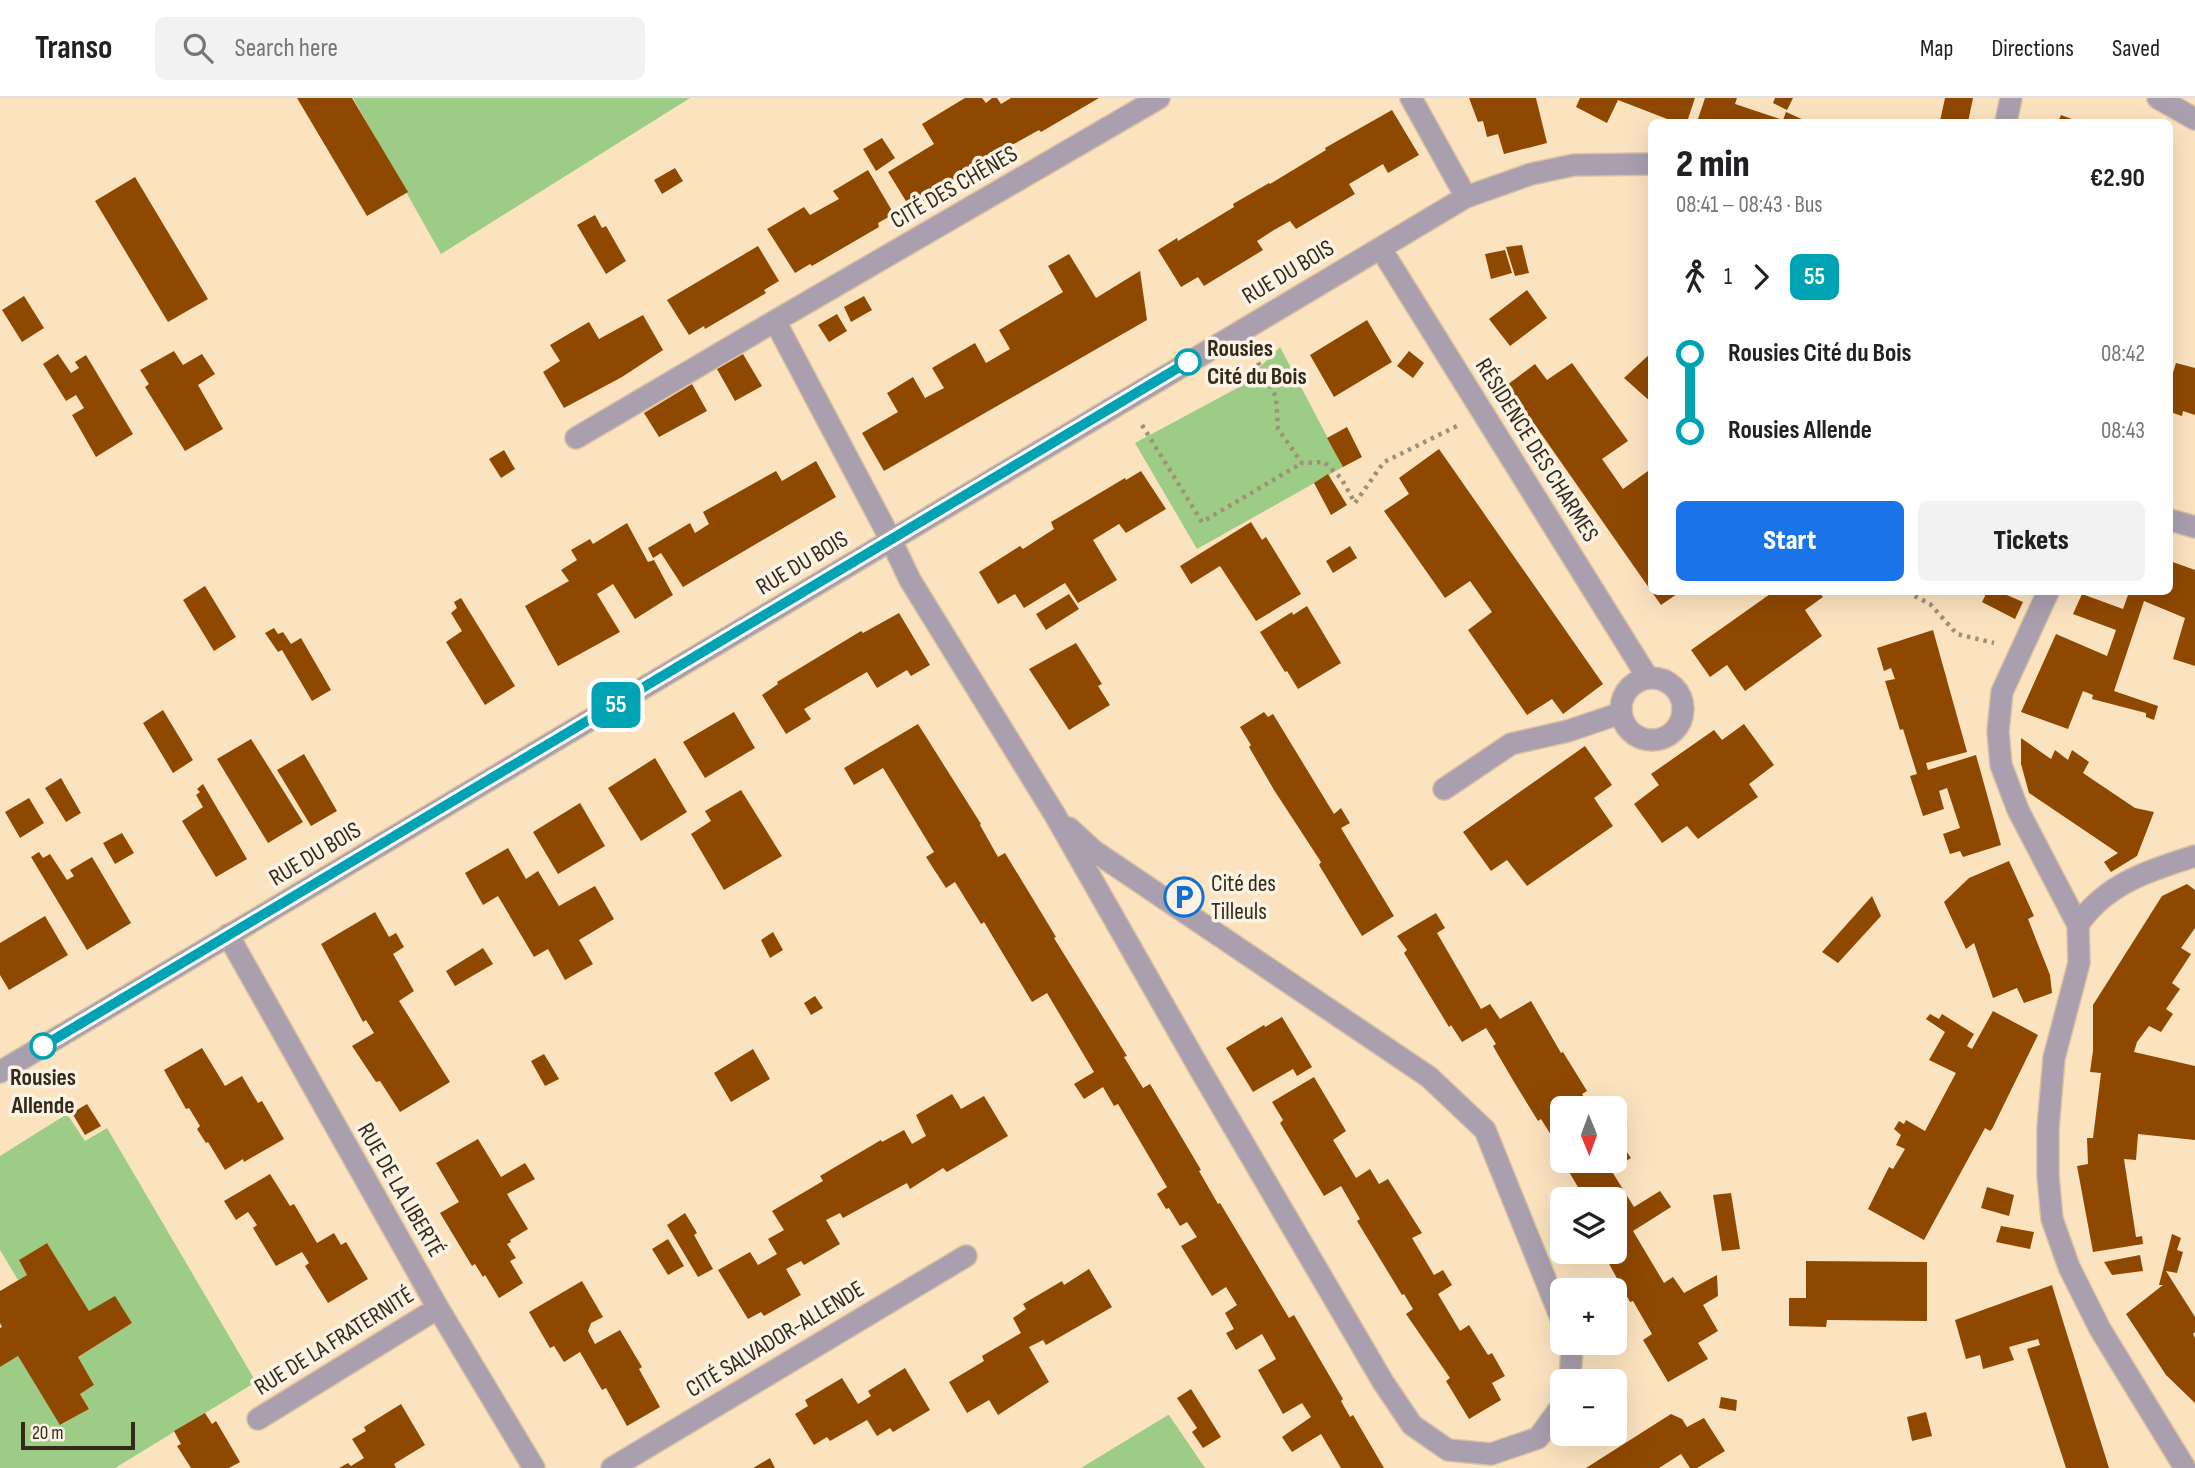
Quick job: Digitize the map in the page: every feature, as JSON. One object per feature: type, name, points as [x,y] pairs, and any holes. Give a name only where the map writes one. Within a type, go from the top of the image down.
[{"type":"street","name":"CITÉ DES CHÊNES","points":[[576,438],[1159,98]]},
{"type":"street","points":[[1411,98],[1466,197]]},
{"type":"street","points":[[2007,119],[2011,98]]},
{"type":"street","points":[[2158,98],[2195,119]]},
{"type":"street","name":"RUE DU BOIS","points":[[0,1072],[1466,197],[1531,174],[1574,165],[1648,164]]},
{"type":"street","name":"RÉSIDENCE DES CHARMES","points":[[1381,249],[1648,678]]},
{"type":"street","points":[[775,321],[910,580],[1055,815],[1383,1382],[1412,1424],[1448,1450],[1491,1454],[1538,1438],[1550,1422]]},
{"type":"street","points":[[2173,521],[2195,527]]},
{"type":"street","points":[[2047,595],[2002,692],[1998,731],[2001,765],[2018,810],[2078,925],[2080,962],[2054,1058],[2048,1128],[2048,1176],[2052,1219],[2069,1267],[2100,1329],[2185,1468]]},
{"type":"street","points":[[1648,678],[1668,682],[1676,689],[1683,708],[1682,719],[1676,728],[1659,740],[1639,737],[1630,731],[1621,713],[1624,694],[1638,681],[1648,678]]},
{"type":"street","points":[[1444,789],[1511,744],[1621,713]]},
{"type":"street","points":[[1055,815],[1094,851],[1429,1077],[1485,1130],[1550,1291]]},
{"type":"street","points":[[2078,925],[2090,908],[2113,889],[2137,876],[2195,856]]},
{"type":"street","name":"RUE DE LA LIBERTÉ","points":[[228,935],[438,1308],[534,1468]]},
{"type":"street","name":"CITÉ SALVADOR-ALLENDE","points":[[612,1468],[966,1256]]},
{"type":"street","name":"RUE DE LA FRATERNITÉ","points":[[258,1419],[438,1308]]},
{"type":"path","points":[[1241,331],[1276,397],[1278,429],[1302,463]]},
{"type":"path","points":[[1126,400],[1202,522],[1302,463],[1324,462],[1340,478],[1355,503],[1384,462],[1483,414]]},
{"type":"path","points":[[1913,595],[1930,604],[1957,634],[2021,649]]},
{"type":"green space","points":[[353,98],[690,98],[441,254]]},
{"type":"green space","points":[[1280,347],[1343,467],[1197,549],[1135,443],[1241,386]]},
{"type":"green space","points":[[67,1114],[85,1141],[107,1128],[256,1382],[115,1468],[0,1468],[0,1367],[18,1356],[61,1425],[89,1409],[80,1394],[94,1385],[78,1357],[132,1323],[115,1297],[89,1311],[47,1243],[19,1260],[27,1275],[18,1280],[0,1250],[0,1156]]},
{"type":"green space","points":[[1168,1415],[1205,1468],[1081,1468]]},
{"type":"building","points":[[297,98],[352,98],[408,192],[367,216]]},
{"type":"building","points":[[965,98],[982,98],[986,103],[997,98],[1001,104],[1011,98],[1099,98],[1041,132],[1039,130],[1012,145],[989,159],[990,162],[923,201],[922,198],[909,206],[888,172],[934,144],[922,124]]},
{"type":"building","points":[[1469,98],[1536,98],[1547,143],[1504,154],[1498,134],[1487,137],[1483,121],[1478,122]]},
{"type":"building","points":[[1580,98],[1695,98],[1688,119],[1667,119],[1618,100],[1607,123],[1576,107]]},
{"type":"building","points":[[1705,98],[1737,98],[1735,104],[1780,119],[1698,119]]},
{"type":"building","points":[[1775,98],[1793,98],[1787,110],[1773,103]]},
{"type":"building","points":[[1945,98],[1973,98],[1969,119],[1940,119]]},
{"type":"building","points":[[1392,110],[1419,155],[1388,173],[1383,164],[1349,184],[1355,194],[1296,229],[1290,221],[1274,230],[1257,241],[1263,250],[1204,286],[1198,277],[1181,287],[1158,250],[1177,238],[1178,241],[1234,207],[1233,204]]},
{"type":"building","points":[[1786,112],[1802,119],[1783,119]]},
{"type":"building","points":[[882,138],[895,158],[876,171],[863,149]]},
{"type":"building","points":[[675,168],[683,181],[662,194],[654,180]]},
{"type":"building","points":[[868,170],[894,214],[878,223],[879,227],[795,273],[767,229],[804,207],[810,215],[839,199],[833,191]]},
{"type":"building","points":[[135,177],[208,299],[168,322],[95,201]]},
{"type":"building","points":[[595,215],[602,228],[606,226],[626,261],[606,274],[577,225]]},
{"type":"building","points":[[1522,245],[1529,273],[1515,276],[1506,247]]},
{"type":"building","points":[[758,246],[779,281],[764,290],[766,293],[705,329],[704,326],[689,335],[667,300]]},
{"type":"building","points":[[1505,250],[1512,273],[1491,279],[1485,254]]},
{"type":"building","points":[[1069,254],[1096,298],[1140,271],[1147,320],[884,471],[862,433],[898,412],[887,393],[913,377],[925,398],[944,388],[932,368],[975,343],[986,363],[1010,349],[999,330],[1063,292],[1048,266]]},
{"type":"building","points":[[1527,290],[1547,318],[1510,346],[1489,319]]},
{"type":"building","points":[[24,296],[44,328],[22,342],[2,310]]},
{"type":"building","points":[[864,296],[872,310],[851,322],[844,307]]},
{"type":"building","points":[[837,314],[847,331],[829,342],[818,325]]},
{"type":"building","points":[[643,315],[663,350],[622,377],[564,408],[543,372],[560,361],[550,345],[589,322],[599,339]]},
{"type":"building","points":[[1367,320],[1392,362],[1334,397],[1310,355]]},
{"type":"building","points":[[174,351],[183,365],[202,354],[215,374],[198,385],[223,429],[185,451],[145,387],[149,384],[140,370]]},
{"type":"building","points":[[1409,351],[1424,363],[1413,378],[1397,366]]},
{"type":"building","points":[[58,354],[71,373],[79,368],[75,362],[86,355],[133,434],[96,457],[72,415],[84,408],[76,395],[66,401],[43,364]]},
{"type":"building","points":[[743,354],[762,386],[735,401],[717,369]]},
{"type":"building","points":[[1648,356],[1648,399],[1624,378]]},
{"type":"building","points":[[1572,363],[1628,441],[1602,459],[1623,489],[1648,471],[1648,586],[1507,385],[1535,364],[1547,380]]},
{"type":"building","points":[[2176,363],[2195,368],[2195,415],[2183,411],[2182,416],[2173,413],[2173,372]]},
{"type":"building","points":[[692,384],[707,411],[659,437],[644,413]]},
{"type":"building","points":[[1347,427],[1362,457],[1343,467],[1327,438]]},
{"type":"building","points":[[1439,449],[1603,684],[1563,714],[1552,699],[1527,715],[1468,630],[1492,612],[1470,581],[1445,598],[1384,511],[1409,494],[1399,478]]},
{"type":"building","points":[[504,450],[515,469],[501,478],[489,459]]},
{"type":"building","points":[[816,461],[836,497],[683,587],[661,553],[653,558],[648,548],[690,523],[695,533],[709,524],[703,512],[776,471],[782,481]]},
{"type":"building","points":[[1141,471],[1166,509],[1126,533],[1119,524],[1093,540],[1117,580],[1078,603],[1065,583],[1024,608],[1015,594],[998,604],[979,572],[1020,546],[1023,549],[1054,529],[1051,522]]},
{"type":"building","points":[[1328,474],[1347,505],[1331,515],[1314,483]]},
{"type":"building","points":[[1251,522],[1262,540],[1266,537],[1301,594],[1256,621],[1220,566],[1191,584],[1180,566]]},
{"type":"building","points":[[627,523],[648,562],[654,560],[673,595],[635,619],[613,584],[597,594],[620,632],[558,666],[525,606],[569,581],[561,570],[577,560],[571,550],[590,539],[593,544]]},
{"type":"building","points":[[1350,546],[1357,558],[1333,573],[1326,561]]},
{"type":"building","points":[[2173,562],[2195,570],[2195,666],[2173,659],[2185,618],[2144,601],[2114,691],[2158,706],[2154,720],[2146,717],[2146,713],[2092,699],[2093,695],[2083,691],[2068,729],[2021,712],[2056,634],[2107,656],[2116,630],[2073,614],[2082,595],[2123,609],[2128,595],[2173,595]]},
{"type":"building","points":[[205,586],[236,637],[214,651],[183,600]]},
{"type":"building","points":[[1069,594],[1079,609],[1046,630],[1036,614]]},
{"type":"building","points":[[1654,595],[1676,595],[1661,605]]},
{"type":"building","points":[[1769,595],[1823,597],[1805,610],[1822,636],[1745,691],[1727,665],[1710,677],[1691,650]]},
{"type":"building","points":[[1986,595],[2007,595],[2023,602],[2015,619],[1982,602]]},
{"type":"building","points":[[461,598],[515,686],[485,705],[446,642],[462,631],[451,613],[457,608],[454,602]]},
{"type":"building","points":[[1307,606],[1341,663],[1298,689],[1260,632]]},
{"type":"building","points":[[899,613],[930,665],[911,676],[907,670],[877,688],[867,672],[804,709],[811,719],[786,734],[762,695],[778,684],[777,682],[861,631],[863,633]]},
{"type":"building","points":[[274,628],[278,634],[283,632],[291,644],[301,638],[331,690],[312,701],[282,650],[278,652],[265,633]]},
{"type":"building","points":[[1933,630],[1967,752],[1926,763],[1928,770],[1976,755],[2001,845],[1963,857],[1960,851],[1950,854],[1943,834],[1960,828],[1947,788],[1939,791],[1944,809],[1923,816],[1910,776],[1917,774],[1885,681],[1895,679],[1891,668],[1884,671],[1877,648]]},
{"type":"building","points":[[1076,643],[1102,684],[1098,686],[1110,705],[1069,730],[1029,669]]},
{"type":"building","points":[[163,710],[193,760],[173,773],[143,723]]},
{"type":"building","points":[[734,712],[755,748],[705,778],[683,742]]},
{"type":"building","points":[[1264,712],[1268,717],[1273,714],[1334,814],[1341,808],[1350,823],[1341,828],[1394,916],[1362,936],[1319,865],[1321,862],[1274,790],[1240,727]]},
{"type":"building","points":[[918,724],[981,824],[998,857],[1005,853],[1127,1056],[1124,1057],[1143,1088],[1150,1084],[1218,1204],[1220,1203],[1289,1318],[1294,1315],[1343,1399],[1341,1401],[1350,1417],[1353,1415],[1384,1468],[1341,1468],[1321,1434],[1292,1452],[1282,1437],[1311,1417],[1302,1403],[1283,1414],[1258,1370],[1276,1359],[1262,1334],[1236,1350],[1226,1333],[1234,1329],[1225,1313],[1237,1305],[1226,1287],[1212,1296],[1181,1246],[1197,1237],[1187,1222],[1180,1226],[1157,1194],[1167,1187],[1118,1104],[1114,1106],[1103,1087],[1084,1099],[1074,1084],[1094,1072],[1047,993],[1032,1002],[984,922],[981,924],[955,882],[946,888],[926,857],[934,852],[883,768],[854,785],[844,768]]},
{"type":"building","points":[[1744,724],[1774,765],[1749,784],[1758,797],[1698,839],[1687,826],[1662,843],[1634,804],[1659,785],[1651,774],[1714,730],[1722,740]]},
{"type":"building","points":[[2021,738],[2051,759],[2055,750],[2068,760],[2072,750],[2089,762],[2083,773],[2135,808],[2154,812],[2137,856],[2111,872],[2104,862],[2118,853],[2029,793],[2021,764]]},
{"type":"building","points":[[251,739],[303,822],[268,843],[217,759]]},
{"type":"building","points":[[1585,746],[1612,785],[1594,798],[1613,826],[1527,886],[1507,860],[1491,871],[1463,832]]},
{"type":"building","points":[[304,754],[337,811],[311,826],[277,770]]},
{"type":"building","points":[[655,758],[687,812],[641,841],[608,788]]},
{"type":"building","points":[[61,778],[81,813],[66,822],[45,788]]},
{"type":"building","points":[[203,784],[247,859],[216,877],[182,821],[203,807],[196,795],[200,792],[197,789]]},
{"type":"building","points":[[741,790],[782,856],[724,890],[691,834],[711,821],[705,811]]},
{"type":"building","points":[[29,798],[44,823],[20,838],[5,812]]},
{"type":"building","points":[[580,803],[605,846],[558,874],[533,832]]},
{"type":"building","points":[[122,833],[134,853],[115,864],[103,843]]},
{"type":"building","points":[[508,848],[526,879],[538,871],[559,906],[595,886],[614,919],[579,940],[593,964],[565,980],[548,949],[534,957],[498,896],[483,905],[465,873]]},
{"type":"building","points":[[39,852],[43,858],[50,854],[67,880],[74,876],[70,870],[92,857],[131,923],[87,950],[31,857]]},
{"type":"building","points":[[2009,861],[2034,916],[2028,919],[2050,975],[2052,993],[2024,1003],[2017,988],[1993,998],[1974,943],[1966,949],[1944,902],[1969,878]]},
{"type":"building","points":[[2187,884],[2195,890],[2195,928],[2181,948],[2191,954],[2172,983],[2180,989],[2166,1009],[2173,1014],[2161,1032],[2149,1026],[2137,1042],[2134,1052],[2195,1066],[2195,1140],[2138,1134],[2136,1160],[2124,1159],[2136,1237],[2142,1236],[2143,1244],[2093,1252],[2077,1166],[2088,1164],[2087,1138],[2093,1138],[2101,1073],[2090,1072],[2093,1005],[2162,896]]},
{"type":"building","points":[[1872,896],[1881,916],[1838,963],[1822,952]]},
{"type":"building","points":[[375,912],[389,937],[396,933],[404,947],[393,954],[414,991],[399,1001],[450,1082],[400,1112],[352,1046],[374,1033],[366,1020],[363,1022],[321,944]]},
{"type":"building","points":[[1436,913],[1445,928],[1437,933],[1481,1009],[1490,1004],[1500,1019],[1531,1001],[1587,1091],[1582,1094],[1583,1096],[1550,1096],[1550,1133],[1541,1119],[1538,1121],[1514,1082],[1486,1028],[1462,1042],[1451,1025],[1449,1027],[1404,953],[1407,950],[1397,936]]},
{"type":"building","points":[[45,916],[68,955],[9,990],[0,975],[0,943]]},
{"type":"building","points":[[773,932],[783,950],[770,958],[761,940]]},
{"type":"building","points":[[483,948],[493,964],[455,986],[446,971]]},
{"type":"building","points":[[815,996],[823,1008],[811,1015],[804,1003]]},
{"type":"building","points":[[1993,1011],[2038,1035],[1992,1129],[1990,1131],[1985,1128],[1924,1240],[1868,1209],[1889,1167],[1893,1169],[1905,1149],[1896,1145],[1901,1135],[1894,1129],[1899,1121],[1904,1124],[1906,1120],[1925,1131],[1956,1073],[1929,1060],[1945,1032],[1926,1019],[1930,1014],[1939,1019],[1942,1014],[1974,1034],[1967,1046],[1972,1049]]},
{"type":"building","points":[[1282,1017],[1312,1067],[1297,1076],[1293,1069],[1253,1092],[1226,1048]]},
{"type":"building","points":[[202,1048],[225,1086],[242,1076],[258,1103],[262,1101],[284,1139],[225,1170],[197,1129],[200,1126],[189,1108],[186,1109],[164,1070]]},
{"type":"building","points":[[753,1049],[770,1079],[731,1102],[714,1073]]},
{"type":"building","points":[[544,1054],[559,1079],[545,1086],[531,1061]]},
{"type":"building","points":[[1314,1077],[1346,1131],[1333,1140],[1356,1178],[1370,1169],[1379,1184],[1388,1179],[1422,1233],[1412,1238],[1434,1275],[1443,1270],[1452,1285],[1438,1294],[1460,1331],[1469,1325],[1488,1355],[1492,1353],[1505,1376],[1492,1383],[1501,1400],[1469,1419],[1446,1381],[1450,1378],[1406,1314],[1413,1309],[1357,1221],[1360,1219],[1341,1186],[1324,1196],[1280,1123],[1283,1120],[1272,1102]]},
{"type":"building","points":[[952,1094],[961,1109],[984,1096],[1008,1136],[947,1172],[943,1168],[910,1189],[907,1183],[843,1218],[840,1213],[826,1220],[840,1244],[804,1265],[801,1261],[786,1269],[801,1295],[764,1316],[761,1312],[748,1319],[718,1270],[750,1252],[758,1265],[777,1254],[768,1239],[784,1230],[772,1211],[823,1181],[820,1176],[881,1140],[882,1142],[904,1130],[912,1144],[926,1136],[916,1115]]},
{"type":"building","points":[[87,1104],[101,1126],[85,1135],[72,1113]]},
{"type":"building","points":[[478,1139],[501,1177],[525,1163],[535,1179],[507,1194],[528,1229],[507,1244],[516,1258],[510,1261],[523,1283],[499,1298],[485,1275],[483,1277],[475,1264],[472,1266],[440,1213],[459,1202],[436,1163]]},
{"type":"building","points":[[1570,1173],[1613,1173],[1622,1187],[1578,1187]]},
{"type":"building","points":[[270,1174],[290,1206],[294,1204],[317,1243],[334,1233],[341,1245],[346,1242],[368,1279],[328,1303],[305,1266],[309,1263],[302,1252],[276,1266],[253,1228],[257,1225],[248,1212],[236,1220],[224,1201]]},
{"type":"building","points":[[1987,1187],[2014,1195],[2009,1216],[1981,1208]]},
{"type":"building","points":[[1660,1191],[1671,1207],[1633,1231],[1664,1283],[1673,1277],[1684,1293],[1717,1275],[1718,1296],[1703,1305],[1718,1331],[1698,1343],[1708,1359],[1668,1382],[1643,1340],[1652,1334],[1633,1301],[1630,1302],[1627,1297],[1627,1278],[1617,1278],[1609,1264],[1627,1264],[1627,1196],[1634,1207]]},
{"type":"building","points":[[1731,1193],[1740,1249],[1722,1251],[1713,1195]]},
{"type":"building","points":[[685,1213],[713,1269],[698,1277],[667,1225]]},
{"type":"building","points":[[2001,1226],[2034,1232],[2030,1249],[1996,1242]]},
{"type":"building","points":[[2172,1234],[2181,1238],[2177,1250],[2183,1252],[2177,1273],[2166,1271],[2195,1317],[2195,1403],[2166,1375],[2126,1314],[2163,1285],[2159,1285]]},
{"type":"building","points":[[668,1239],[684,1266],[668,1275],[652,1249]]},
{"type":"building","points":[[47,1243],[89,1311],[115,1296],[132,1323],[78,1357],[94,1385],[80,1394],[89,1409],[60,1425],[18,1356],[0,1367],[0,1291],[27,1275],[19,1260]]},
{"type":"building","points":[[2140,1255],[2143,1271],[2112,1275],[2104,1262]]},
{"type":"building","points":[[1806,1261],[1927,1262],[1927,1321],[1827,1320],[1826,1327],[1789,1326],[1789,1298],[1806,1298]]},
{"type":"building","points":[[1089,1269],[1112,1307],[1046,1345],[1043,1340],[1029,1347],[1049,1382],[998,1415],[989,1400],[967,1413],[949,1382],[984,1361],[982,1356],[1021,1333],[1013,1318],[1026,1309],[1023,1304],[1062,1281],[1064,1285]]},
{"type":"building","points":[[582,1281],[603,1317],[591,1323],[588,1331],[595,1344],[620,1330],[642,1367],[639,1369],[660,1407],[627,1426],[606,1388],[602,1390],[580,1352],[564,1362],[554,1346],[550,1348],[529,1312]]},
{"type":"building","points":[[2052,1285],[2109,1468],[2066,1468],[2027,1349],[2040,1345],[2038,1339],[2009,1347],[2014,1360],[1983,1369],[1980,1355],[1966,1359],[1955,1320]]},
{"type":"building","points":[[905,1368],[930,1410],[893,1432],[890,1428],[877,1436],[867,1420],[830,1441],[827,1437],[814,1445],[795,1414],[808,1406],[805,1400],[842,1378],[858,1404],[871,1396],[868,1391]]},
{"type":"building","points":[[1191,1389],[1221,1437],[1203,1448],[1192,1432],[1197,1428],[1177,1398]]},
{"type":"building","points":[[1721,1397],[1737,1400],[1736,1411],[1719,1408]]},
{"type":"building","points":[[401,1404],[425,1445],[394,1464],[396,1468],[339,1468],[348,1463],[351,1466],[364,1458],[352,1439],[366,1431],[364,1427]]},
{"type":"building","points":[[1926,1412],[1932,1436],[1912,1441],[1907,1417]]},
{"type":"building","points":[[205,1413],[212,1424],[216,1421],[240,1462],[229,1468],[191,1468],[177,1446],[181,1444],[174,1431]]},
{"type":"building","points":[[1671,1414],[1682,1419],[1687,1427],[1704,1418],[1725,1451],[1697,1468],[1690,1468],[1681,1454],[1659,1468],[1586,1468],[1621,1446],[1627,1446],[1627,1442]]},
{"type":"building","points":[[770,1458],[775,1468],[753,1468]]},
{"type":"bus line","name":"55","points":[[43,1046],[1188,362]]},
{"type":"place","name":"Rousies Cité du Bois","points":[[1188,362]]},
{"type":"place","name":"Cité des Tilleuls","points":[[1184,897]]},
{"type":"place","name":"Rousies Allende","points":[[43,1046]]}]
